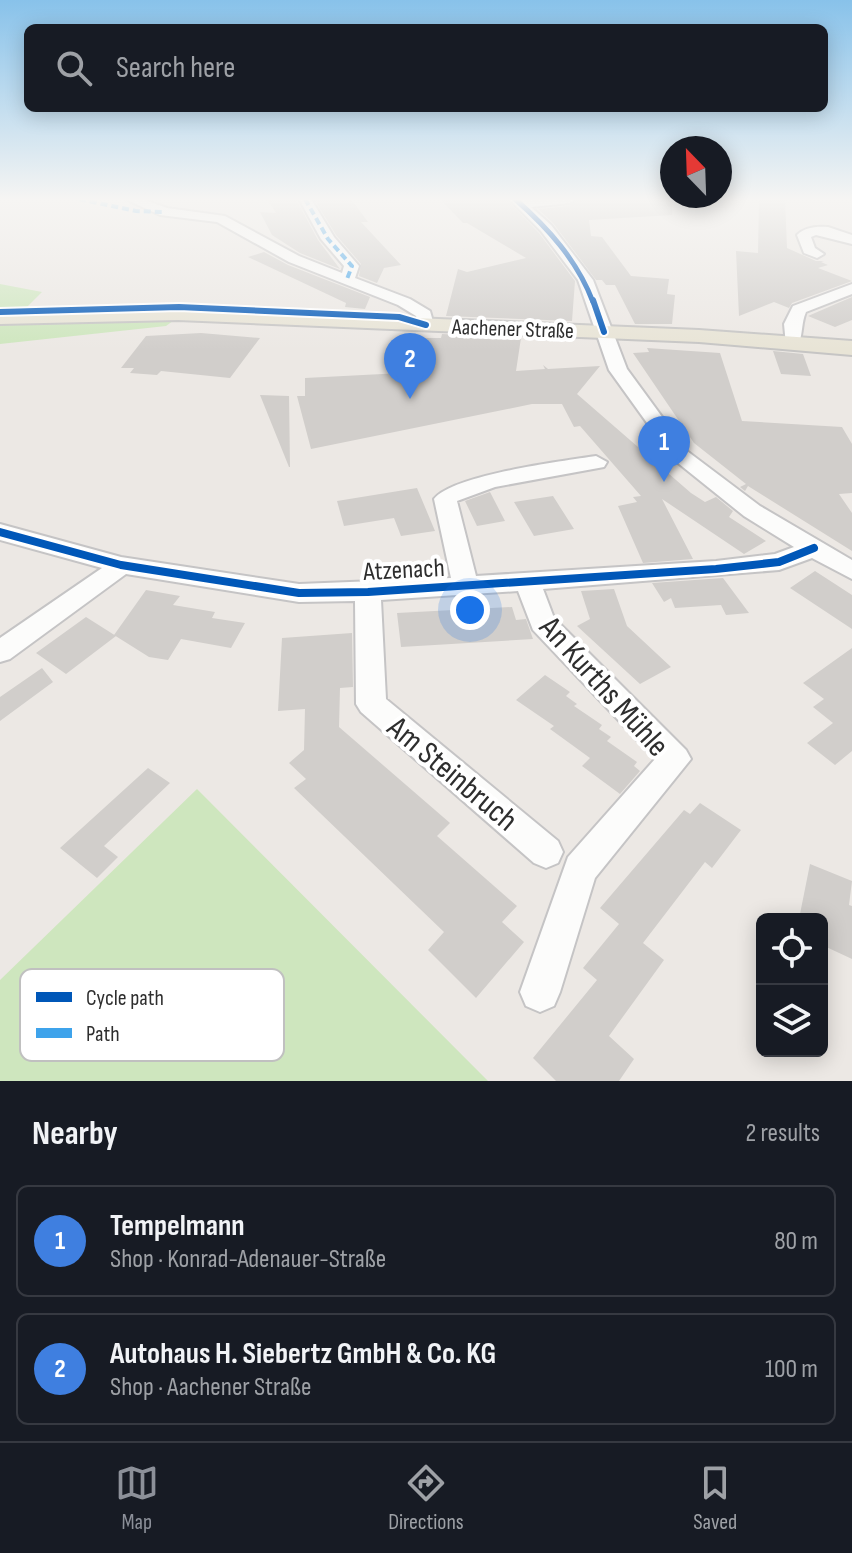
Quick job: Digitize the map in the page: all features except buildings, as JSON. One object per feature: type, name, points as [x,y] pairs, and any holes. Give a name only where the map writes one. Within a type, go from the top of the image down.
[{"type":"main road","name":"Aachener Straße","points":[[0,318],[178,314],[792,341],[852,348]]},
{"type":"street","points":[[276,249],[414,308],[424,314],[426,325]]},
{"type":"street","points":[[337,249],[352,266],[347,279]]},
{"type":"street","points":[[562,249],[585,280],[618,370],[680,455],[740,502],[852,571]]},
{"type":"street","points":[[809,249],[817,254]]},
{"type":"street","points":[[792,341],[792,324],[799,309],[852,289]]},
{"type":"street","points":[[466,586],[445,499],[450,493],[481,487],[502,478],[596,462]]},
{"type":"street","name":"Atzenach","points":[[0,532],[121,565],[299,593],[368,592],[716,569],[779,562],[814,548]]},
{"type":"street","points":[[0,652],[102,582],[121,565]]},
{"type":"street","name":"An Kurths Mühle","points":[[527,581],[542,623],[675,759],[580,869],[540,992]]},
{"type":"street","name":"Am Steinbruch","points":[[368,592],[371,704],[546,852]]},
{"type":"green space","points":[[0,284],[42,292],[25,309],[0,308]]},
{"type":"green space","points":[[177,318],[166,326],[0,344],[0,323]]},
{"type":"green space","points":[[197,789],[488,1081],[0,1081],[0,980]]},
{"type":"marked path","points":[[337,249],[352,266],[347,279]]},
{"type":"cycle path","points":[[564,249],[590,294],[604,332]]},
{"type":"cycle path","points":[[0,312],[179,307],[399,317],[426,325]]},
{"type":"cycle path","points":[[0,532],[121,565],[299,593],[368,592],[716,569],[779,562],[814,548]]},
{"type":"place","name":"Autohaus H. Siebertz GmbH & Co. KG","points":[[410,399]]},
{"type":"place","name":"Tempelmann","points":[[664,482]]}]
